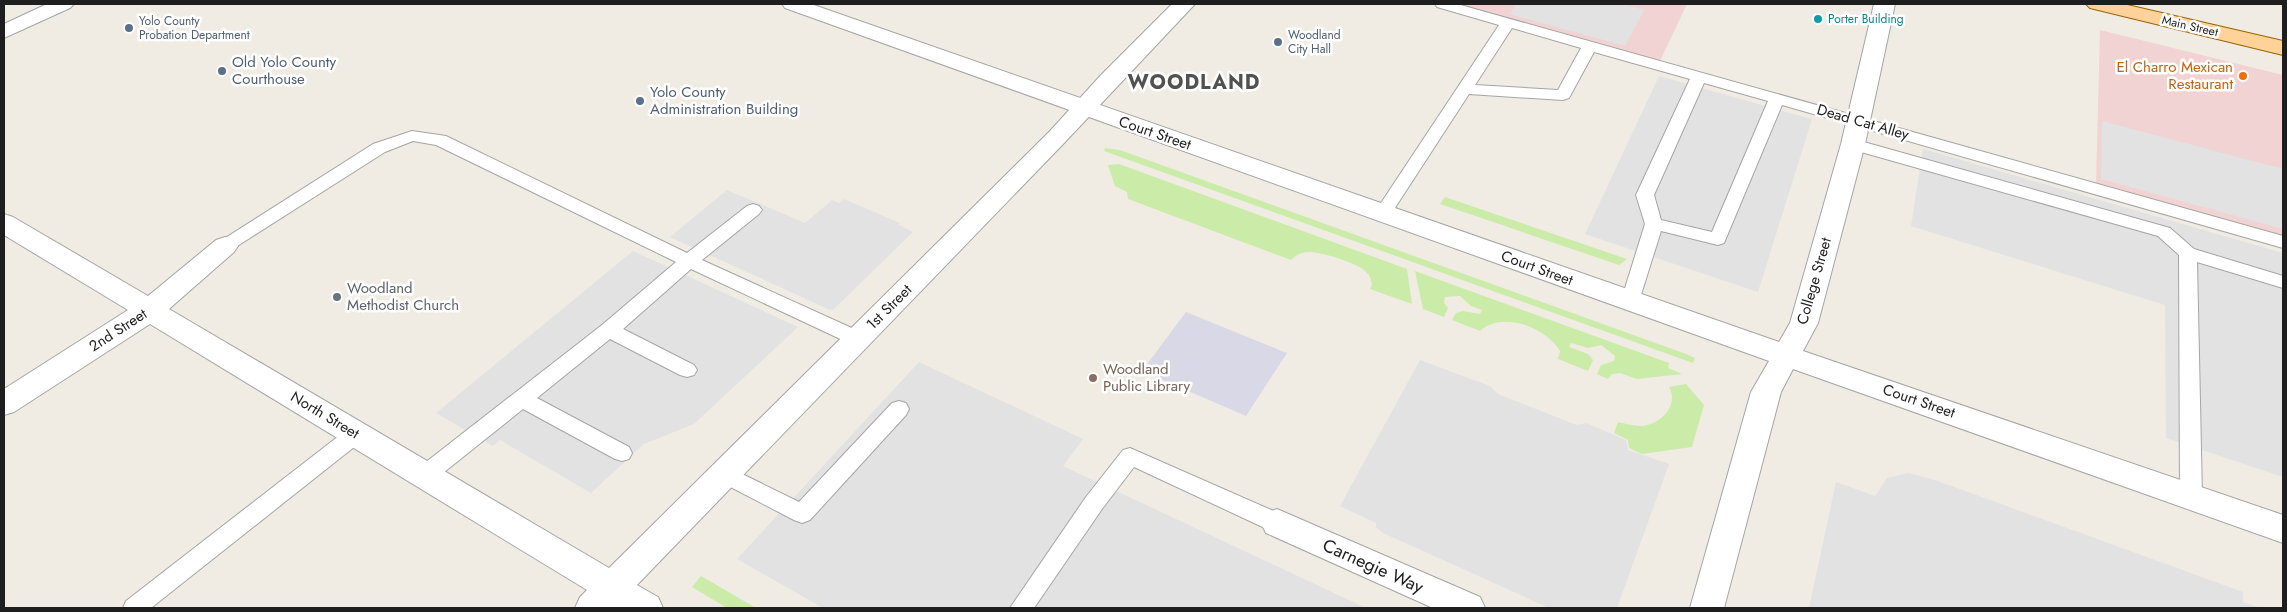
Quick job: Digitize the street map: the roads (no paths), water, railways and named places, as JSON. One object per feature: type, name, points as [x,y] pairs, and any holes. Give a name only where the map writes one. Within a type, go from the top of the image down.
[{"type":"main road","name":"Main Street","points":[[2098,4],[2283,48]]},
{"type":"street","points":[[4,32],[62,4]]},
{"type":"street","name":"Court Street","points":[[792,4],[1630,301],[2283,529]]},
{"type":"street","name":"1st Street","points":[[592,608],[666,535],[1184,4]]},
{"type":"street","name":"College Street","points":[[1707,608],[1766,392],[1804,322],[1856,132],[1885,4]]},
{"type":"street","name":"North Street","points":[[4,222],[646,608]]},
{"type":"street","name":"2nd Street","points":[[4,404],[150,310],[225,246]]},
{"type":"street","name":"Carnegie Way","points":[[1277,523],[1468,608]]},
{"type":"lane","name":"Dead Cat Alley","points":[[1442,4],[1777,98],[1856,132],[2283,242]]},
{"type":"lane","points":[[1383,213],[1508,23]]},
{"type":"lane","points":[[1466,89],[1563,95],[1590,46]]},
{"type":"lane","points":[[1630,301],[1654,224],[1646,195],[1698,77]]},
{"type":"lane","points":[[1654,224],[1718,239],[1777,98]]},
{"type":"lane","points":[[1856,132],[2164,232],[2188,253],[2283,282]]},
{"type":"lane","points":[[225,246],[378,148],[412,136],[440,140],[689,261],[858,338]]},
{"type":"lane","points":[[425,475],[609,330],[689,261],[753,210]]},
{"type":"lane","points":[[2188,253],[2190,496]]},
{"type":"lane","points":[[609,330],[687,370]]},
{"type":"lane","points":[[522,398],[622,453]]},
{"type":"lane","points":[[724,474],[802,514],[899,409]]},
{"type":"lane","points":[[134,608],[356,434]]},
{"type":"lane","points":[[1021,608],[1094,503],[1130,456],[1277,523]]},
{"type":"place","name":"Porter Building","points":[[1818,19]]},
{"type":"place","name":"Yolo County Probation Department","points":[[129,28]]},
{"type":"place","name":"Woodland City Hall","points":[[1278,42]]},
{"type":"place","name":"Old Yolo County Courthouse","points":[[222,71]]},
{"type":"place","name":"El Charro Mexican Restaurant","points":[[2243,76]]},
{"type":"place","name":"Yolo County Administration Building","points":[[640,101]]},
{"type":"place","name":"Woodland Methodist Church","points":[[337,297]]},
{"type":"place","name":"Woodland Public Library","points":[[1093,378]]},
{"type":"district","name":"WOODLAND","points":[[1194,82]]}]
